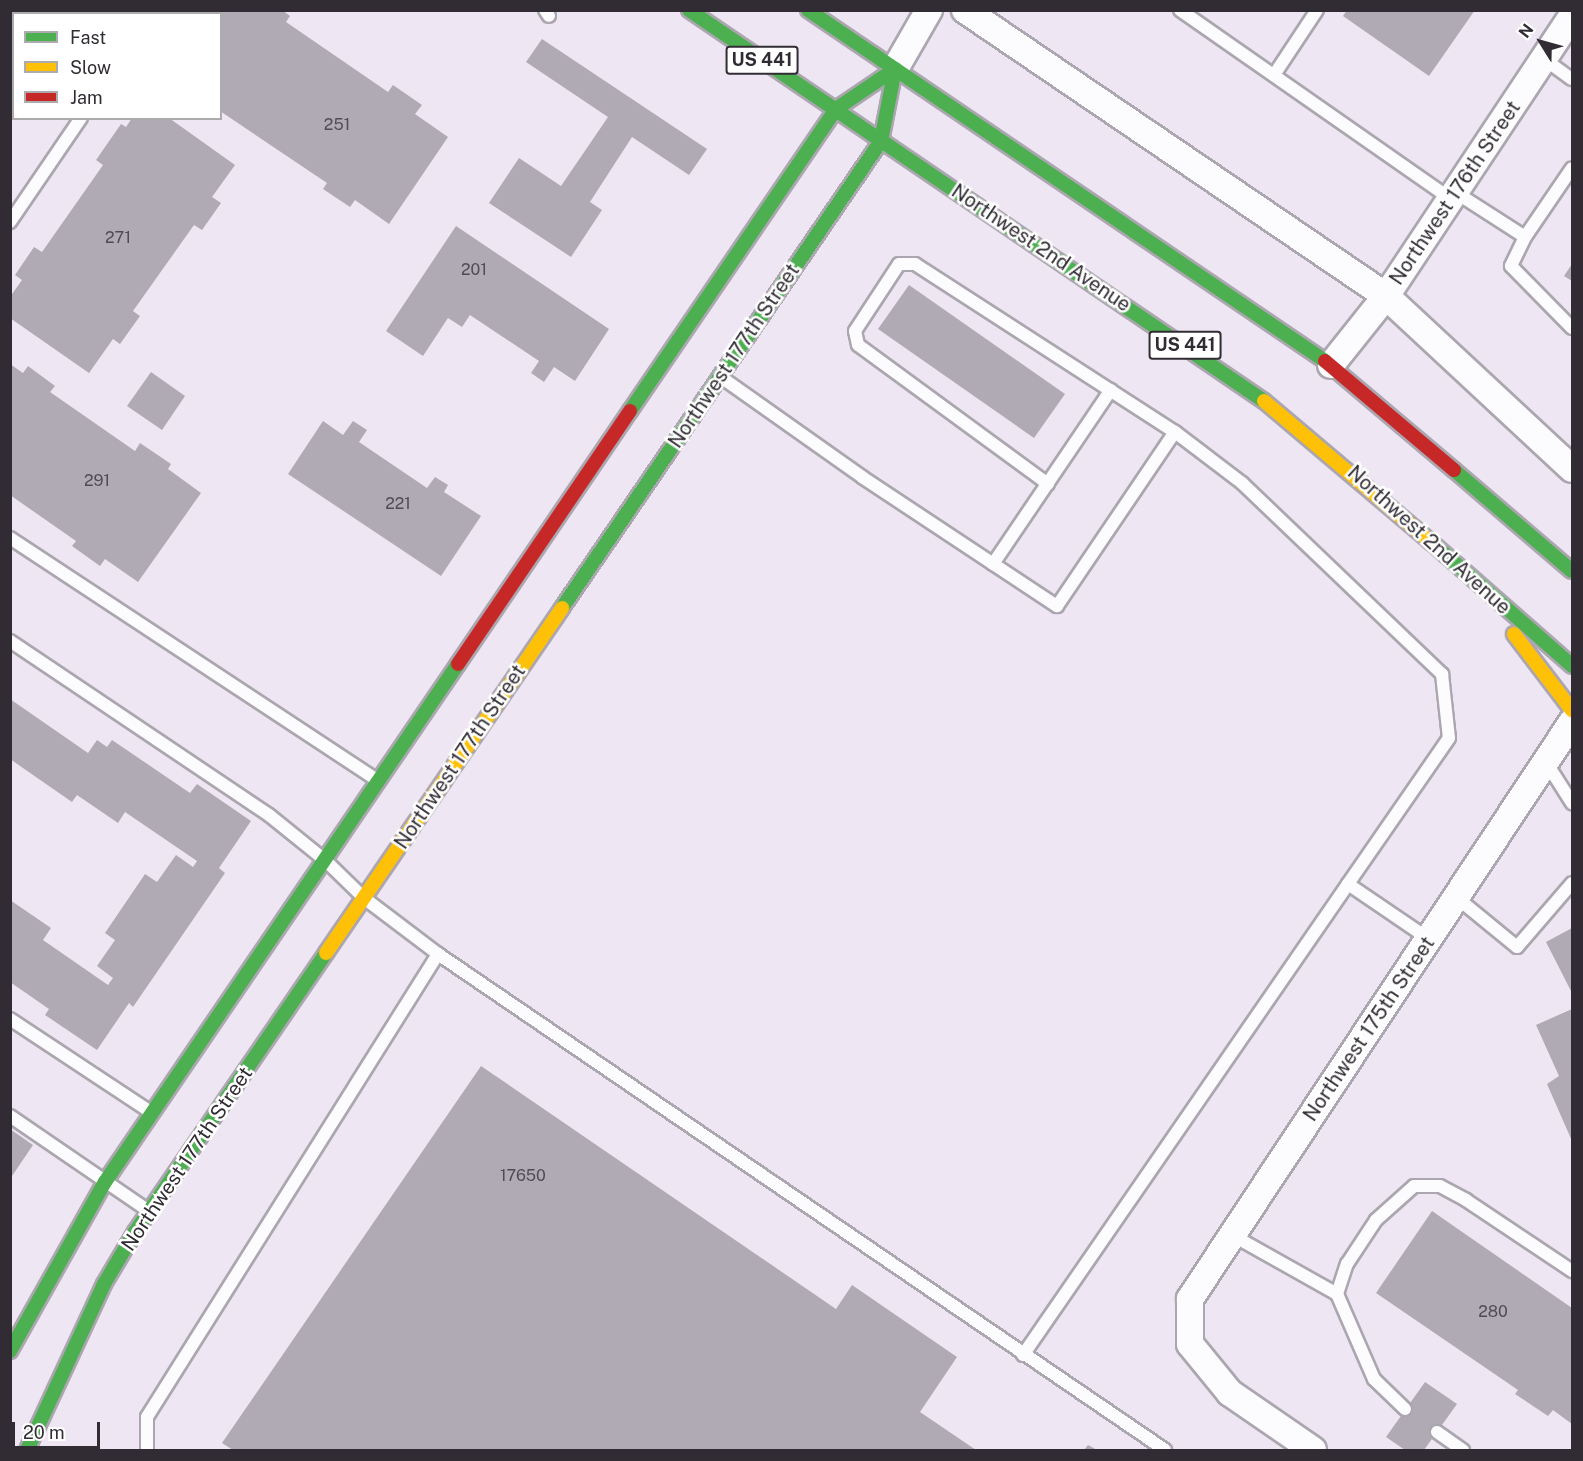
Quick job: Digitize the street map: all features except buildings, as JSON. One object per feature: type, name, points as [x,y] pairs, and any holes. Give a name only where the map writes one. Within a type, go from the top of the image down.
[{"type":"street","name":"Northwest 2nd Avenue","points":[[689,10],[1247,387],[1338,459],[1572,666]]},
{"type":"street","points":[[808,10],[1331,365],[1572,571]]},
{"type":"street","name":"Northwest 177th Street","points":[[27,1450],[104,1284],[150,1212],[881,141],[895,69],[929,10]]},
{"type":"street","points":[[965,10],[1386,296],[1572,469]]},
{"type":"street","name":"Northwest 176th Street","points":[[1331,365],[1386,296],[1572,16]]},
{"type":"street","name":"Northwest 177th Street","points":[[10,1351],[105,1182],[326,861],[836,109],[895,69]]},
{"type":"street","points":[[1469,575],[1572,710]]},
{"type":"street","name":"Northwest 175th Street","points":[[1313,1450],[1230,1393],[1190,1344],[1190,1299],[1572,722]]},
{"type":"lane","points":[[1180,10],[1453,196],[1525,237]]},
{"type":"lane","points":[[1274,75],[1317,10]]},
{"type":"lane","points":[[1544,59],[1572,80]]},
{"type":"lane","points":[[10,222],[80,120]]},
{"type":"lane","points":[[1572,168],[1525,237],[1511,266],[1572,328]]},
{"type":"lane","points":[[1023,1355],[1449,738],[1442,674],[1242,483],[1175,432],[915,264],[899,264],[855,331],[858,345],[1048,484]]},
{"type":"lane","points":[[720,376],[862,477],[1057,606],[1175,432]]},
{"type":"lane","points":[[993,564],[1111,390]]},
{"type":"lane","points":[[10,538],[379,782]]},
{"type":"lane","points":[[10,641],[269,815],[326,861],[364,898],[438,954],[1165,1450]]},
{"type":"lane","points":[[1546,762],[1572,803]]},
{"type":"lane","points":[[1456,897],[1517,947],[1572,883]]},
{"type":"lane","points":[[1348,884],[1428,939]]},
{"type":"lane","points":[[147,1450],[147,1417],[438,954]]},
{"type":"lane","points":[[10,1019],[152,1114]]},
{"type":"lane","points":[[10,1116],[150,1212]]},
{"type":"lane","points":[[1337,1294],[1347,1264],[1376,1220],[1414,1186],[1440,1186],[1466,1200],[1572,1271]]},
{"type":"lane","points":[[1232,1235],[1337,1294],[1374,1379],[1406,1409]]},
{"type":"lane","points":[[1437,1432],[1463,1450]]},
{"type":"traffic: fast","points":[[689,10],[1264,401]]},
{"type":"traffic: fast","points":[[808,10],[1325,361]]},
{"type":"traffic: fast","points":[[630,411],[836,109],[895,69]]},
{"type":"traffic: fast","points":[[562,608],[881,141],[895,69]]},
{"type":"traffic: fast","points":[[1454,470],[1572,571]]},
{"type":"traffic: fast","points":[[1431,542],[1572,666]]},
{"type":"traffic: fast","points":[[10,1351],[105,1182],[458,664]]},
{"type":"traffic: fast","points":[[27,1450],[104,1284],[135,1232],[326,953]]},
{"type":"traffic: slow","points":[[1264,401],[1431,542]]},
{"type":"traffic: slow","points":[[326,953],[562,608]]},
{"type":"traffic: slow","points":[[1514,634],[1572,710]]},
{"type":"traffic: jam","points":[[1325,361],[1454,470]]},
{"type":"traffic: jam","points":[[458,664],[630,411]]}]
